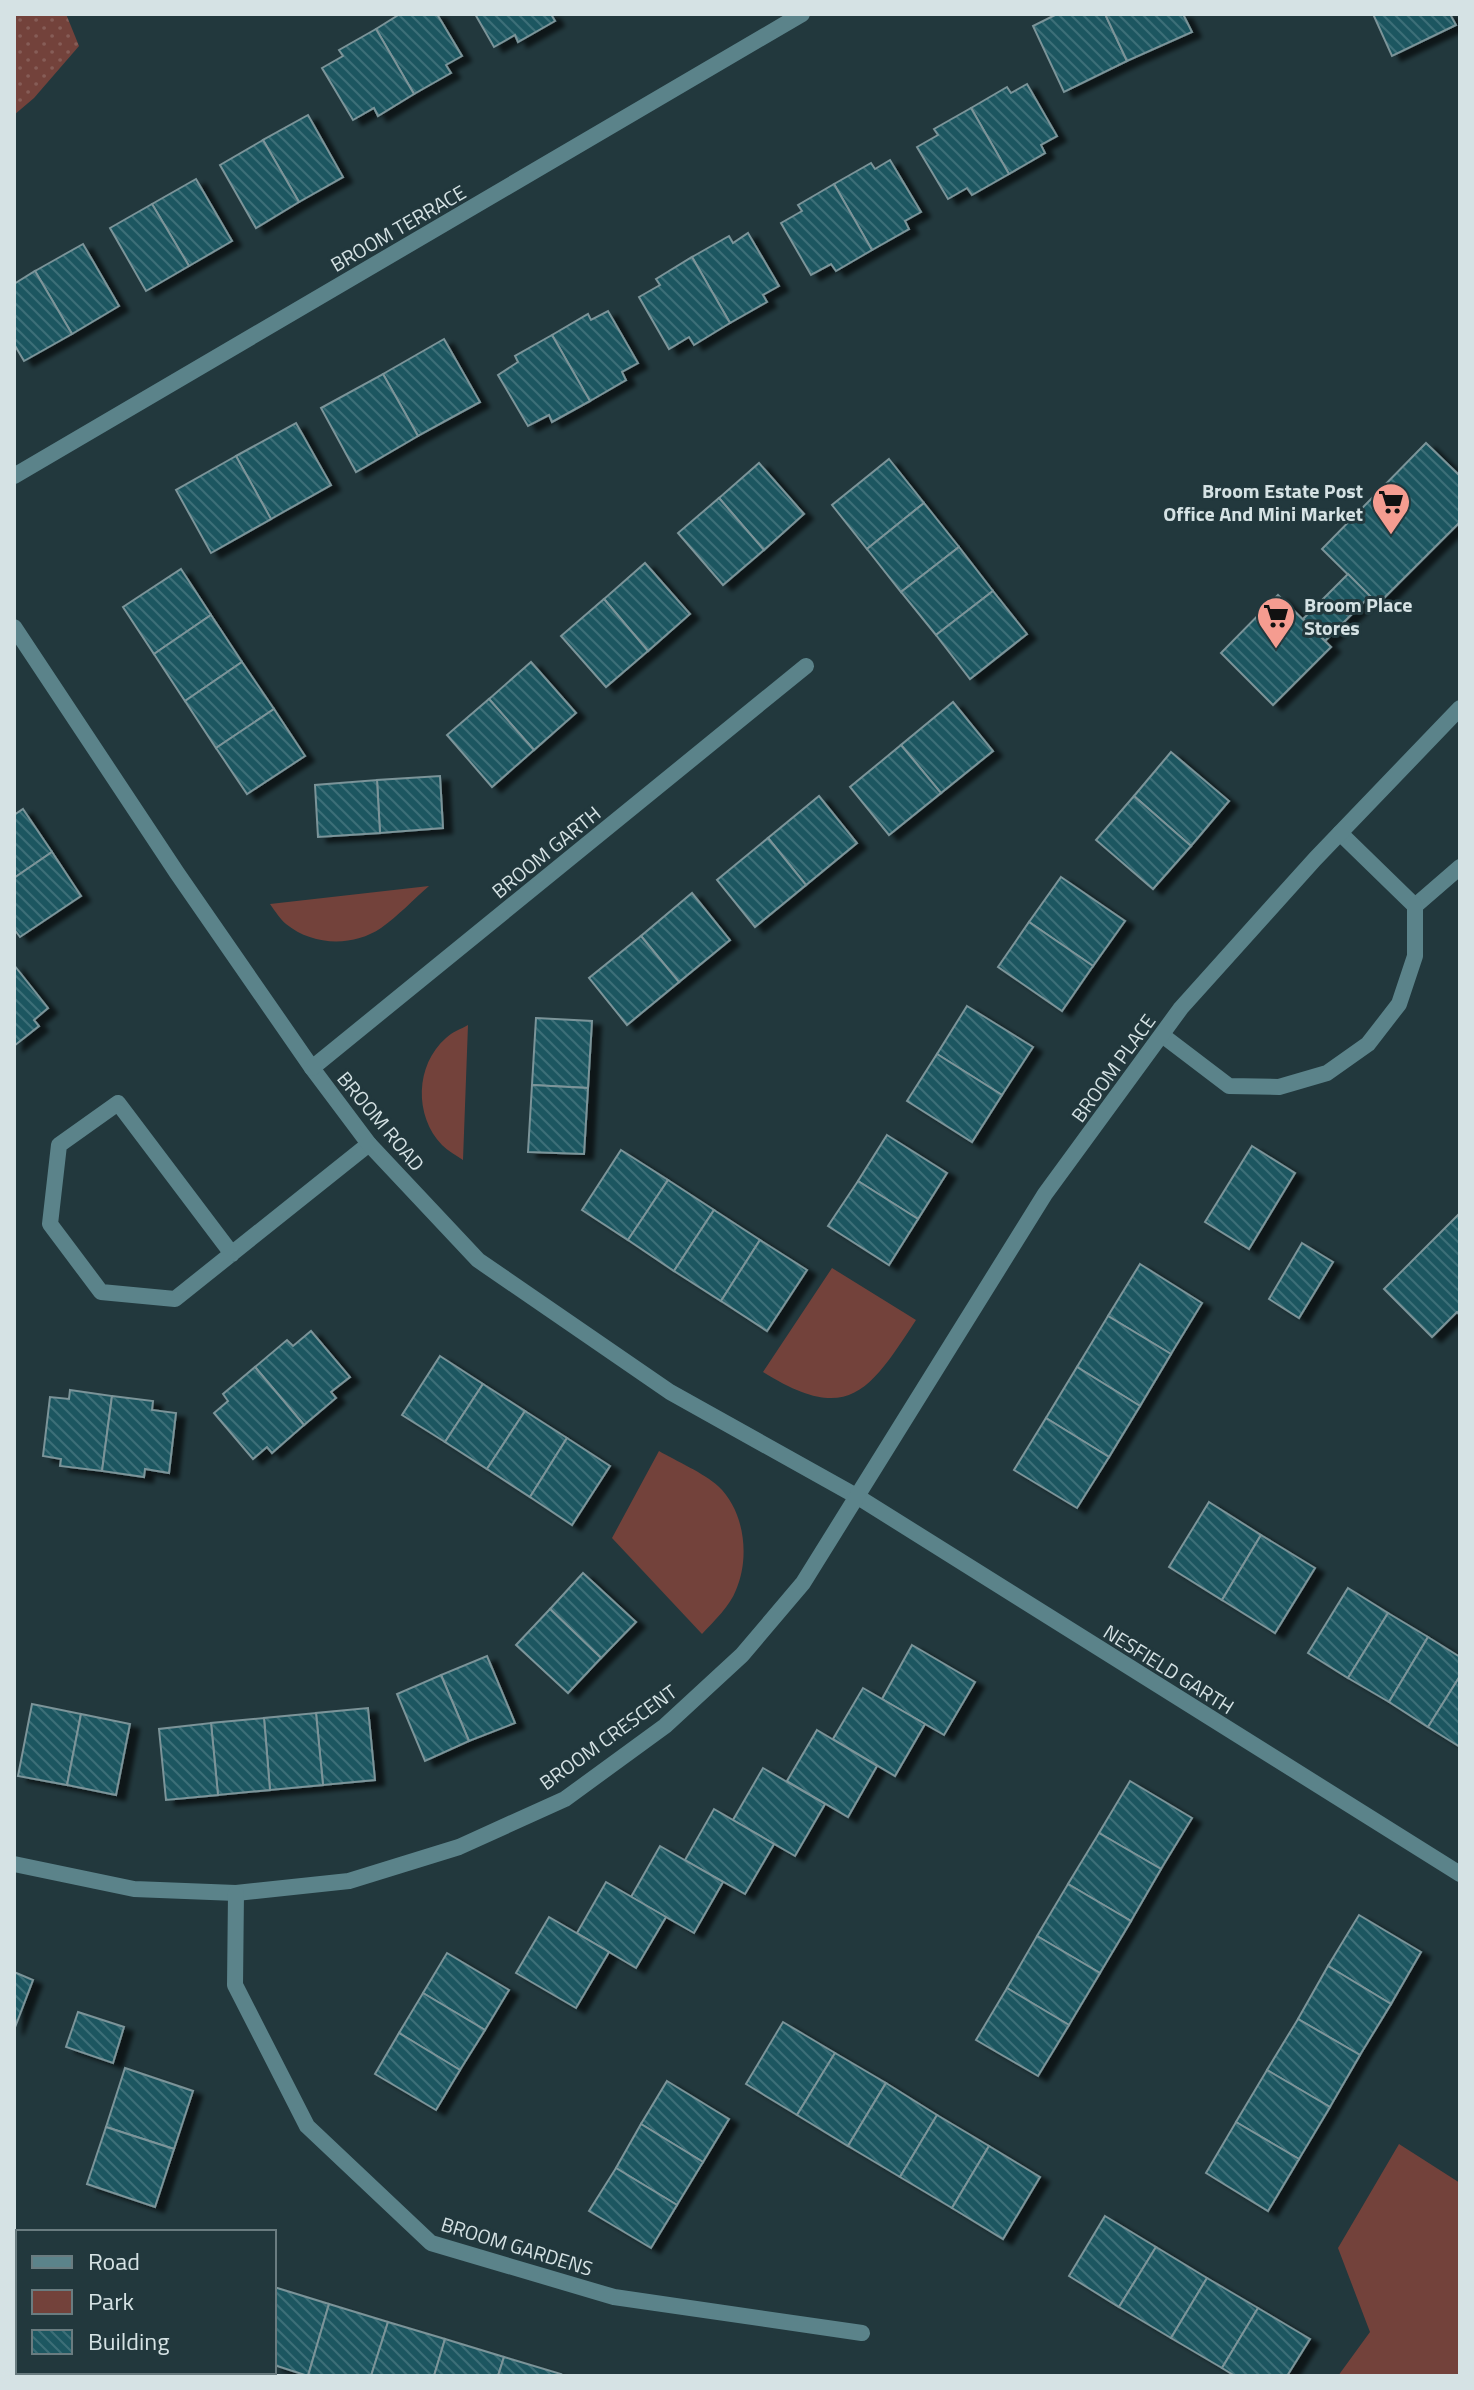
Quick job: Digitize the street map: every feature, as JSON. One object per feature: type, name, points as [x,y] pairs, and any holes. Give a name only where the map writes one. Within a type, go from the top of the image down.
[{"type":"street","name":"BROOM TERRACE","points":[[14,476],[802,14]]},
{"type":"street","name":"BROOM ROAD","points":[[14,627],[177,873],[312,1068],[369,1144],[478,1260],[670,1392],[858,1497]]},
{"type":"street","name":"BROOM GARTH","points":[[312,1068],[806,666]]},
{"type":"street","name":"BROOM PLACE","points":[[858,1497],[1045,1194],[1181,1008],[1340,833],[1460,708]]},
{"type":"street","points":[[1162,1035],[1229,1086],[1279,1087],[1327,1073],[1368,1044],[1399,1004],[1415,956],[1415,906],[1340,833]]},
{"type":"street","points":[[1415,906],[1460,867]]},
{"type":"street","points":[[232,1254],[118,1103],[59,1145],[50,1224],[101,1292],[175,1299],[232,1254],[369,1144]]},
{"type":"street","name":"NESFIELD GARTH","points":[[858,1497],[1460,1874]]},
{"type":"street","name":"BROOM CRESCENT","points":[[14,1864],[134,1889],[236,1893],[349,1881],[459,1847],[565,1799],[665,1726],[742,1655],[803,1583],[858,1497]]},
{"type":"street","name":"BROOM GARDENS","points":[[236,1893],[235,1985],[307,2126],[431,2243],[614,2297],[862,2333]]},
{"type":"green space","points":[[14,14],[66,14],[79,46],[34,98],[14,115]]},
{"type":"green space","points":[[429,886],[381,928],[346,941],[308,937],[284,922],[270,904]]},
{"type":"green space","points":[[468,1025],[463,1160],[444,1147],[433,1133],[426,1120],[422,1091],[428,1062],[436,1049],[448,1036]]},
{"type":"green space","points":[[832,1268],[916,1320],[869,1382],[854,1393],[836,1398],[816,1396],[792,1388],[763,1372]]},
{"type":"green space","points":[[659,1451],[718,1486],[727,1496],[739,1521],[744,1550],[736,1590],[730,1602],[702,1634],[612,1538]]},
{"type":"green space","points":[[1399,2144],[1460,2183],[1460,2376],[1338,2376],[1370,2332],[1338,2248]]},
{"type":"building","points":[[400,14],[437,14],[462,56],[446,65],[451,73],[414,94],[376,29]]},
{"type":"building","points":[[475,14],[551,14],[555,21],[518,42],[515,35],[494,47]]},
{"type":"building","points":[[1057,14],[1105,14],[1127,61],[1064,92],[1033,26]]},
{"type":"building","points":[[1105,14],[1183,14],[1192,32],[1127,61]]},
{"type":"building","points":[[1373,14],[1450,14],[1456,25],[1392,56]]},
{"type":"building","points":[[376,29],[414,94],[378,116],[374,108],[353,120],[322,68],[343,56],[339,50]]},
{"type":"building","points":[[1027,84],[1057,136],[1041,145],[1045,153],[1009,174],[971,108],[1007,87],[1011,93]]},
{"type":"building","points":[[971,108],[1009,174],[972,195],[967,188],[948,199],[917,147],[938,135],[934,129]]},
{"type":"building","points":[[308,115],[343,177],[299,202],[263,140]]},
{"type":"building","points":[[263,140],[299,202],[256,228],[220,165]]},
{"type":"building","points":[[890,160],[921,212],[905,221],[909,229],[872,250],[834,184],[871,163],[875,169]]},
{"type":"building","points":[[196,179],[232,241],[189,266],[152,204]]},
{"type":"building","points":[[834,184],[872,250],[836,271],[831,264],[811,275],[781,223],[802,211],[798,205]]},
{"type":"building","points":[[152,204],[189,266],[146,291],[110,228]]},
{"type":"building","points":[[748,233],[779,286],[763,295],[767,302],[730,323],[692,257],[729,236],[733,243]]},
{"type":"building","points":[[83,244],[119,306],[72,334],[35,271]]},
{"type":"building","points":[[692,257],[730,323],[694,345],[689,337],[669,349],[639,297],[660,285],[656,279]]},
{"type":"building","points":[[35,271],[72,334],[24,361],[14,344],[14,284]]},
{"type":"building","points":[[608,311],[638,363],[622,372],[626,380],[590,401],[552,335],[588,314],[591,320]]},
{"type":"building","points":[[552,335],[590,401],[552,422],[549,415],[528,426],[498,375],[518,362],[515,356]]},
{"type":"building","points":[[444,339],[480,402],[418,436],[383,374]]},
{"type":"building","points":[[383,374],[418,436],[356,472],[321,408]]},
{"type":"building","points":[[296,423],[331,485],[271,519],[236,456]]},
{"type":"building","name":"Broom Estate Post Office And Mini Market","points":[[1426,443],[1460,476],[1460,522],[1378,604],[1322,549]]},
{"type":"building","points":[[236,456],[271,519],[211,553],[176,490]]},
{"type":"building","points":[[889,459],[924,503],[867,549],[832,505]]},
{"type":"building","points":[[759,463],[804,514],[764,550],[719,498]]},
{"type":"building","points":[[719,498],[764,550],[723,585],[678,533]]},
{"type":"building","points":[[924,503],[959,547],[901,592],[867,549]]},
{"type":"building","points":[[959,547],[993,591],[936,635],[901,592]]},
{"type":"building","points":[[645,563],[690,614],[648,651],[604,599]]},
{"type":"building","points":[[181,569],[211,615],[154,654],[123,607]]},
{"type":"building","points":[[1348,574],[1370,596],[1325,641],[1303,619]]},
{"type":"building","points":[[993,591],[1027,634],[970,679],[936,635]]},
{"type":"building","name":"Broom Place Stores","points":[[1278,595],[1331,647],[1273,705],[1221,653]]},
{"type":"building","points":[[604,599],[648,651],[606,687],[561,636]]},
{"type":"building","points":[[211,615],[242,662],[185,701],[154,654]]},
{"type":"building","points":[[242,662],[274,709],[216,748],[185,701]]},
{"type":"building","points":[[531,662],[576,713],[534,750],[489,699]]},
{"type":"building","points":[[489,699],[534,750],[492,787],[447,735]]},
{"type":"building","points":[[953,702],[993,751],[941,793],[901,745]]},
{"type":"building","points":[[274,709],[305,756],[247,794],[216,748]]},
{"type":"building","points":[[901,745],[941,793],[889,835],[850,787]]},
{"type":"building","points":[[1171,752],[1229,801],[1191,846],[1134,796]]},
{"type":"building","points":[[440,776],[443,828],[380,833],[377,780]]},
{"type":"building","points":[[377,780],[380,833],[318,837],[315,785]]},
{"type":"building","points":[[819,796],[857,843],[806,885],[768,838]]},
{"type":"building","points":[[1134,796],[1191,846],[1153,889],[1096,840]]},
{"type":"building","points":[[23,809],[52,852],[14,878],[14,815]]},
{"type":"building","points":[[768,838],[806,885],[755,927],[717,880]]},
{"type":"building","points":[[52,852],[81,896],[20,937],[14,929],[14,878]]},
{"type":"building","points":[[1061,877],[1125,921],[1093,966],[1029,922]]},
{"type":"building","points":[[692,893],[730,940],[679,982],[641,936]]},
{"type":"building","points":[[1029,922],[1093,966],[1062,1011],[998,967]]},
{"type":"building","points":[[641,936],[679,982],[627,1025],[589,978]]},
{"type":"building","points":[[14,965],[48,1008],[34,1020],[39,1026],[14,1046]]},
{"type":"building","points":[[967,1006],[1033,1047],[1002,1095],[937,1054]]},
{"type":"building","points":[[536,1018],[592,1021],[588,1088],[532,1085]]},
{"type":"building","points":[[937,1054],[1002,1095],[972,1142],[907,1101]]},
{"type":"building","points":[[532,1085],[588,1088],[584,1154],[528,1152]]},
{"type":"building","points":[[887,1135],[947,1173],[918,1219],[858,1181]]},
{"type":"building","points":[[1252,1146],[1295,1173],[1249,1249],[1205,1222]]},
{"type":"building","points":[[621,1150],[668,1180],[628,1240],[582,1210]]},
{"type":"building","points":[[668,1180],[714,1210],[674,1271],[628,1240]]},
{"type":"building","points":[[858,1181],[918,1219],[889,1265],[828,1226]]},
{"type":"building","points":[[714,1210],[760,1240],[721,1301],[674,1271]]},
{"type":"building","points":[[1460,1213],[1460,1315],[1457,1312],[1432,1337],[1384,1289]]},
{"type":"building","points":[[760,1240],[807,1270],[767,1331],[721,1301]]},
{"type":"building","points":[[1302,1243],[1333,1262],[1299,1318],[1269,1299]]},
{"type":"building","points":[[1140,1264],[1202,1303],[1171,1354],[1108,1316]]},
{"type":"building","points":[[1108,1316],[1171,1354],[1140,1406],[1077,1367]]},
{"type":"building","points":[[311,1331],[350,1377],[331,1392],[336,1398],[304,1425],[255,1367],[287,1340],[293,1346]]},
{"type":"building","points":[[440,1356],[483,1384],[445,1442],[402,1415]]},
{"type":"building","points":[[255,1367],[304,1425],[272,1453],[267,1447],[253,1459],[214,1413],[228,1401],[223,1394]]},
{"type":"building","points":[[1077,1367],[1140,1406],[1109,1457],[1046,1418]]},
{"type":"building","points":[[483,1384],[525,1411],[487,1469],[445,1442]]},
{"type":"building","points":[[70,1390],[112,1396],[102,1471],[60,1466],[61,1459],[43,1456],[50,1397],[69,1399]]},
{"type":"building","points":[[112,1396],[153,1401],[152,1410],[176,1413],[169,1473],[145,1469],[144,1477],[102,1471]]},
{"type":"building","points":[[525,1411],[567,1438],[530,1497],[487,1469]]},
{"type":"building","points":[[1046,1418],[1109,1457],[1077,1508],[1014,1470]]},
{"type":"building","points":[[567,1438],[610,1466],[572,1525],[530,1497]]},
{"type":"building","points":[[1209,1502],[1261,1535],[1222,1600],[1169,1567]]},
{"type":"building","points":[[1261,1535],[1315,1568],[1275,1633],[1222,1600]]},
{"type":"building","points":[[583,1573],[636,1622],[601,1658],[550,1609]]},
{"type":"building","points":[[1348,1588],[1388,1613],[1348,1678],[1308,1653]]},
{"type":"building","points":[[550,1609],[601,1658],[568,1693],[516,1645]]},
{"type":"building","points":[[1388,1613],[1428,1637],[1389,1702],[1348,1678]]},
{"type":"building","points":[[1428,1637],[1460,1657],[1460,1676],[1428,1727],[1389,1702]]},
{"type":"building","points":[[912,1645],[975,1682],[944,1735],[882,1699]]},
{"type":"building","points":[[487,1656],[515,1723],[469,1741],[441,1675]]},
{"type":"building","points":[[441,1675],[469,1741],[425,1761],[397,1694]]},
{"type":"building","points":[[1460,1676],[1460,1747],[1428,1727]]},
{"type":"building","points":[[863,1688],[925,1724],[895,1776],[833,1739]]},
{"type":"building","points":[[32,1704],[81,1714],[67,1785],[18,1776]]},
{"type":"building","points":[[368,1708],[375,1780],[323,1785],[316,1713]]},
{"type":"building","points":[[316,1713],[323,1785],[270,1790],[264,1718]]},
{"type":"building","points":[[81,1714],[130,1724],[116,1795],[67,1785]]},
{"type":"building","points":[[264,1718],[270,1790],[218,1795],[211,1723]]},
{"type":"building","points":[[211,1723],[218,1795],[166,1800],[159,1729]]},
{"type":"building","points":[[817,1730],[877,1766],[848,1817],[787,1781]]},
{"type":"building","points":[[763,1768],[825,1804],[795,1856],[733,1820]]},
{"type":"building","points":[[1130,1781],[1192,1818],[1161,1869],[1099,1833]]},
{"type":"building","points":[[714,1809],[774,1844],[745,1894],[685,1860]]},
{"type":"building","points":[[1099,1833],[1161,1869],[1131,1921],[1068,1884]]},
{"type":"building","points":[[660,1846],[723,1882],[694,1933],[631,1897]]},
{"type":"building","points":[[606,1882],[666,1917],[636,1968],[577,1933]]},
{"type":"building","points":[[1068,1884],[1131,1921],[1100,1973],[1037,1936]]},
{"type":"building","points":[[1359,1915],[1421,1952],[1391,2004],[1328,1966]]},
{"type":"building","points":[[549,1917],[609,1952],[576,2008],[516,1973]]},
{"type":"building","points":[[1037,1936],[1100,1973],[1069,2025],[1007,1988]]},
{"type":"building","points":[[447,1953],[509,1990],[485,2030],[423,1993]]},
{"type":"building","points":[[1328,1966],[1391,2004],[1360,2055],[1298,2019]]},
{"type":"building","points":[[14,1972],[33,1980],[14,2030]]},
{"type":"building","points":[[1007,1988],[1069,2025],[1038,2076],[976,2040]]},
{"type":"building","points":[[423,1993],[485,2030],[460,2070],[399,2033]]},
{"type":"building","points":[[78,2012],[124,2027],[113,2063],[66,2047]]},
{"type":"building","points":[[1298,2019],[1360,2055],[1330,2107],[1267,2070]]},
{"type":"building","points":[[783,2022],[835,2053],[797,2115],[746,2084]]},
{"type":"building","points":[[399,2033],[460,2070],[436,2110],[375,2074]]},
{"type":"building","points":[[835,2053],[886,2083],[848,2146],[797,2115]]},
{"type":"building","points":[[125,2068],[193,2091],[174,2149],[106,2127]]},
{"type":"building","points":[[1267,2070],[1330,2107],[1299,2159],[1236,2122]]},
{"type":"building","points":[[667,2081],[729,2119],[703,2162],[641,2124]]},
{"type":"building","points":[[886,2083],[937,2115],[900,2177],[848,2146]]},
{"type":"building","points":[[937,2115],[989,2146],[952,2208],[900,2177]]},
{"type":"building","points":[[1236,2122],[1299,2159],[1268,2211],[1206,2173]]},
{"type":"building","points":[[641,2124],[703,2162],[677,2205],[616,2168]]},
{"type":"building","points":[[106,2127],[174,2149],[155,2207],[87,2184]]},
{"type":"building","points":[[989,2146],[1040,2177],[1003,2239],[952,2208]]},
{"type":"building","points":[[616,2168],[677,2205],[651,2248],[589,2211]]},
{"type":"building","points":[[1105,2216],[1156,2247],[1119,2307],[1069,2276]]},
{"type":"building","points":[[1156,2247],[1207,2278],[1171,2338],[1119,2307]]},
{"type":"building","points":[[1207,2278],[1258,2308],[1222,2368],[1171,2338]]},
{"type":"building","points":[[276,2288],[329,2304],[308,2376],[276,2366]]},
{"type":"building","points":[[329,2304],[388,2322],[371,2376],[308,2376]]},
{"type":"building","points":[[1258,2308],[1310,2339],[1287,2376],[1235,2376],[1222,2368]]},
{"type":"building","points":[[388,2322],[445,2339],[434,2376],[371,2376]]},
{"type":"building","points":[[445,2339],[504,2357],[498,2376],[434,2376]]},
{"type":"building","points":[[504,2357],[561,2374],[498,2376]]},
{"type":"place","name":"Broom Estate Post Office And Mini Market","points":[[1391,536]]},
{"type":"place","name":"Broom Place Stores","points":[[1276,650]]}]
